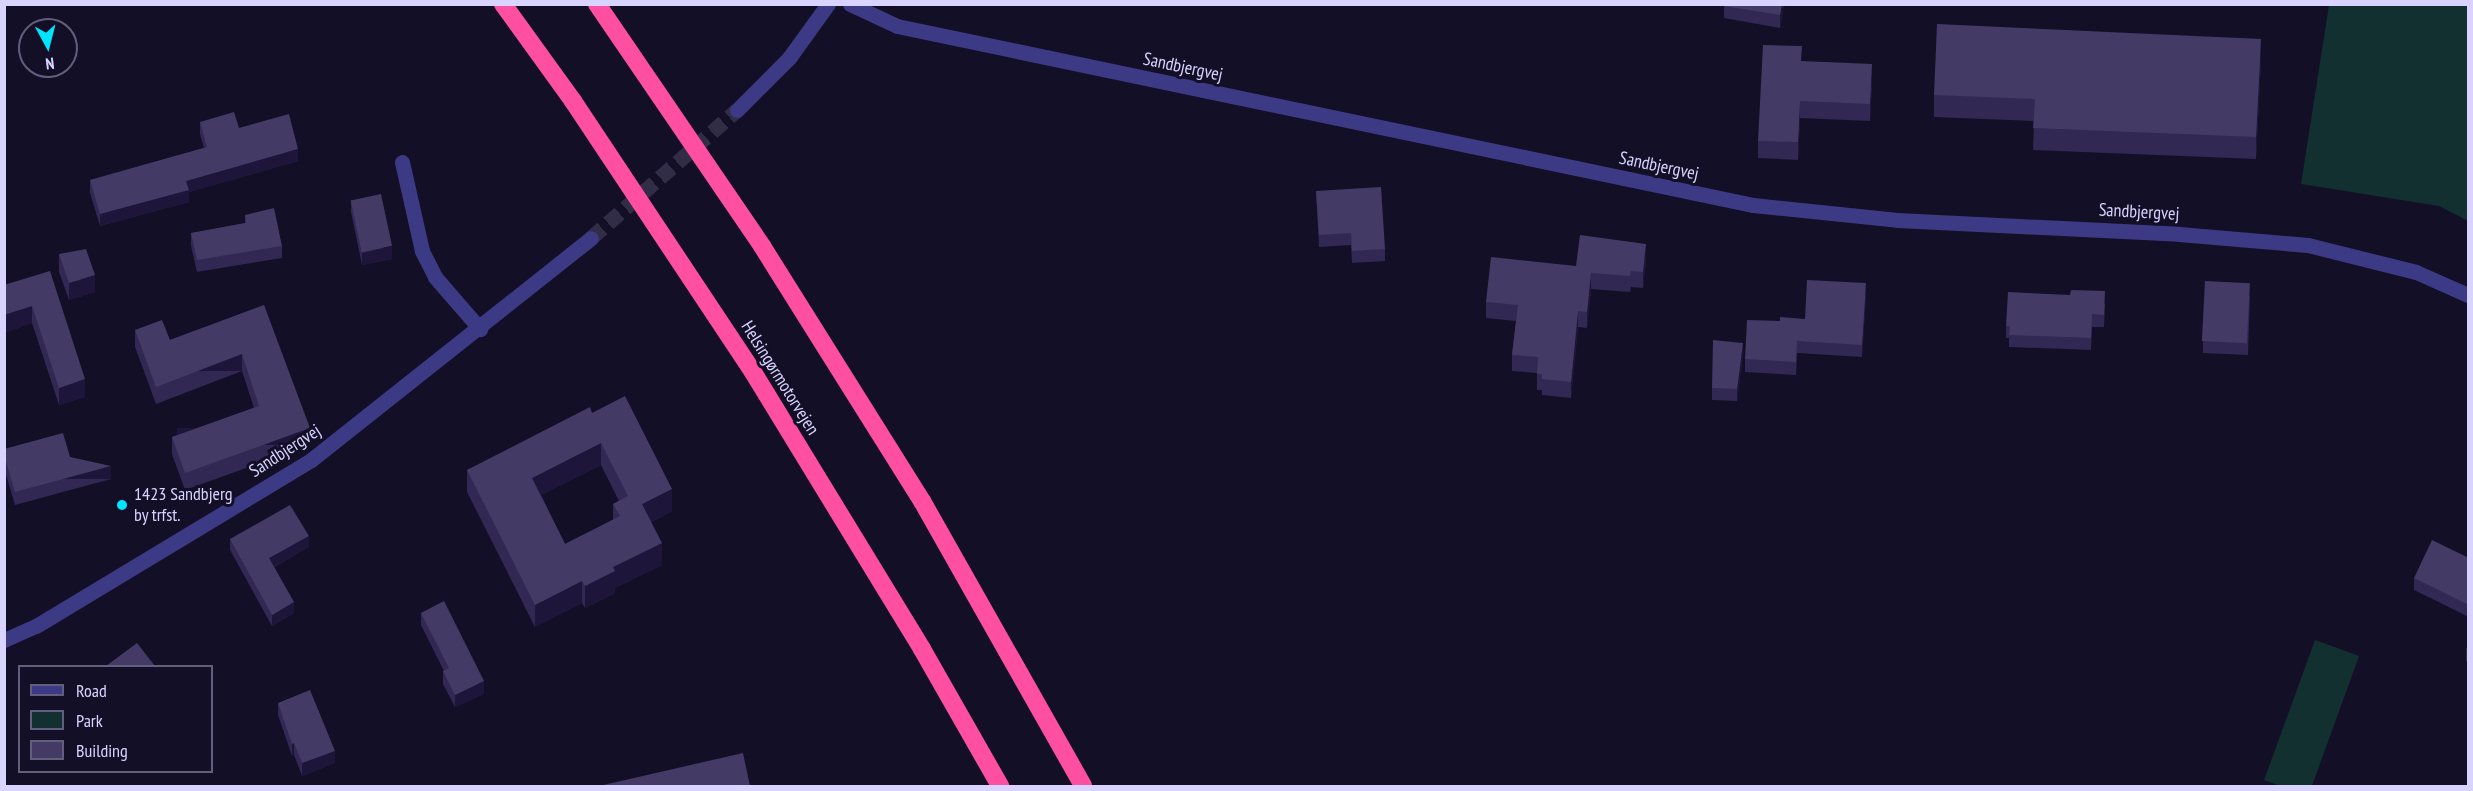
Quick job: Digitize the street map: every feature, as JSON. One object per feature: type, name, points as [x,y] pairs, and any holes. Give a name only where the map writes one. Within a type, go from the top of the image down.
[{"type":"highway","name":"Helsingørmotorvejen","points":[[503,4],[573,101],[753,372],[922,649],[1000,786]]},
{"type":"highway","points":[[597,4],[762,246],[916,491],[1083,786]]},
{"type":"street","points":[[737,110],[789,58],[828,4]]},
{"type":"street","name":"Sandbjergvej","points":[[850,4],[897,26],[1753,205],[1897,220],[2179,234],[2308,245],[2416,272],[2469,295]]},
{"type":"street","points":[[402,162],[422,251],[435,277],[480,329]]},
{"type":"street","name":"Sandbjergvej","points":[[4,640],[36,626],[311,460],[480,329],[591,238]]},
{"type":"green space","points":[[2329,5],[2468,5],[2468,221],[2439,206],[2301,184]]},
{"type":"green space","points":[[2315,640],[2359,656],[2312,786],[2280,786],[2264,780]]},
{"type":"building","points":[[1724,4],[1782,4],[1780,15],[1724,6]]},
{"type":"building","points":[[1937,24],[2261,39],[2256,137],[2033,128],[2035,99],[1934,95]]},
{"type":"building","points":[[1763,45],[1802,46],[1801,61],[1872,64],[1870,104],[1800,101],[1798,142],[1758,141]]},
{"type":"building","points":[[234,112],[239,128],[289,114],[298,149],[186,181],[189,190],[100,214],[90,180],[207,147],[200,122]]},
{"type":"building","points":[[1381,187],[1385,249],[1352,251],[1351,233],[1319,235],[1316,191]]},
{"type":"building","points":[[381,194],[392,246],[362,252],[351,200]]},
{"type":"building","points":[[274,208],[282,246],[197,260],[191,233],[246,223],[245,215]]},
{"type":"building","points":[[1580,235],[1646,244],[1643,272],[1631,271],[1630,276],[1591,273],[1587,312],[1578,311],[1571,382],[1542,379],[1542,374],[1537,374],[1538,357],[1512,355],[1518,305],[1486,302],[1491,257],[1576,266]]},
{"type":"building","points":[[86,249],[95,275],[69,283],[59,254]]},
{"type":"building","points":[[50,271],[85,379],[59,388],[32,306],[4,315],[4,285]]},
{"type":"building","points":[[1807,280],[1866,283],[1862,345],[1797,341],[1796,362],[1745,359],[1747,320],[1780,321],[1780,317],[1805,319]]},
{"type":"building","points":[[2205,281],[2250,283],[2247,343],[2202,341]]},
{"type":"building","points":[[2071,290],[2105,291],[2104,315],[2092,314],[2091,338],[2009,335],[2010,326],[2006,326],[2008,292],[2070,295]]},
{"type":"building","points":[[264,305],[310,428],[185,473],[172,437],[259,406],[242,354],[156,387],[135,330],[162,320],[170,340]]},
{"type":"building","points":[[1713,340],[1743,343],[1737,389],[1712,388]]},
{"type":"building","points":[[625,396],[672,489],[642,504],[662,543],[613,567],[615,571],[585,586],[582,581],[535,605],[467,470],[590,407],[592,413]],"holes":[[[601,443],[628,496],[613,504],[620,516],[565,544],[532,478]]]},
{"type":"building","points":[[63,433],[70,457],[111,466],[15,492],[4,449]]},
{"type":"building","points":[[290,505],[309,536],[269,558],[294,602],[272,615],[230,539]]},
{"type":"building","points":[[2432,540],[2469,558],[2469,605],[2414,578]]},
{"type":"building","points":[[444,601],[484,681],[455,695],[443,671],[449,668],[421,613]]},
{"type":"building","points":[[137,643],[154,665],[107,665]]},
{"type":"building","points":[[310,690],[335,751],[302,763],[294,743],[292,744],[278,703]]},
{"type":"building","points":[[743,753],[750,786],[599,786]]},
{"type":"tunnel","points":[[591,238],[737,110]]},
{"type":"place","name":"1423 Sandbjerg by trfst.","points":[[122,505]]}]
